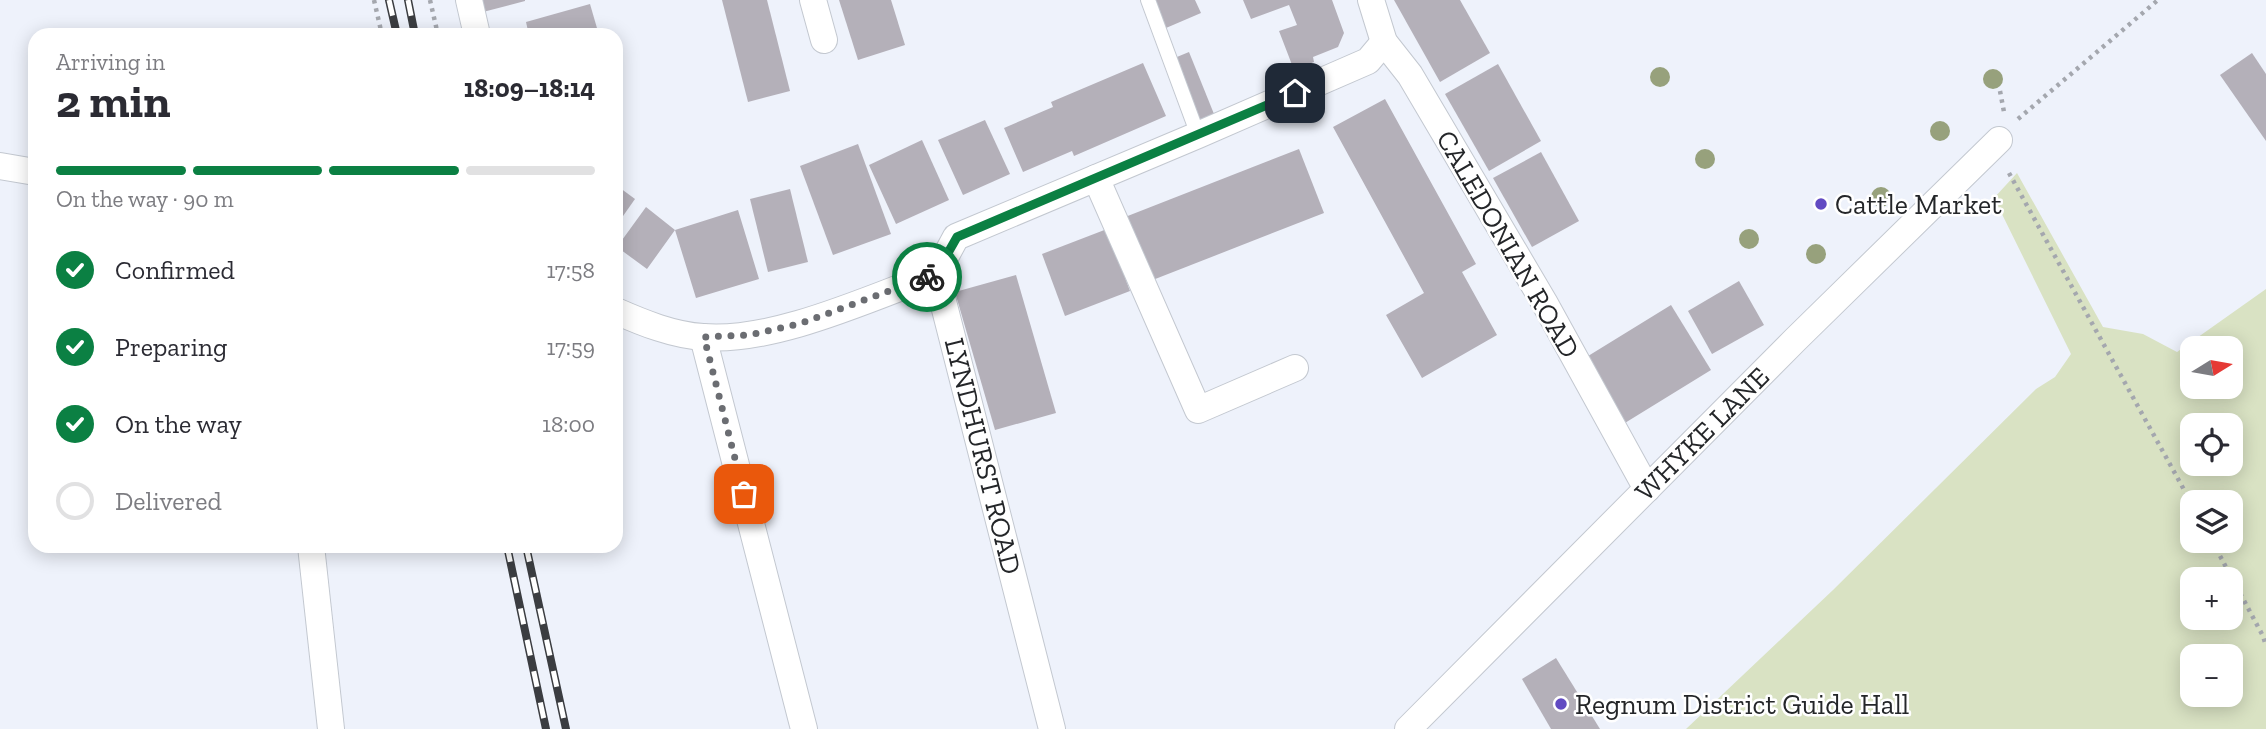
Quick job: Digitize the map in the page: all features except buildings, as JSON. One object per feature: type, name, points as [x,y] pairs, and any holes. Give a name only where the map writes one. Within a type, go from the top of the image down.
[{"type":"street","points":[[469,0],[475,28]]},
{"type":"street","points":[[813,0],[824,40]]},
{"type":"street","name":"CALEDONIAN ROAD","points":[[1371,0],[1384,42],[1409,75],[1544,302],[1647,489]]},
{"type":"street","points":[[623,314],[649,326],[704,337],[749,335],[799,324],[936,274],[957,237],[1368,61],[1384,42]]},
{"type":"street","name":"WHYKE LANE","points":[[1408,729],[2002,128]]},
{"type":"street","points":[[0,166],[28,171]]},
{"type":"street","points":[[1096,178],[1198,410],[1295,368]]},
{"type":"street","name":"LYNDHURST ROAD","points":[[936,274],[1052,729]]},
{"type":"street","points":[[704,337],[804,729]]},
{"type":"street","points":[[312,553],[331,729]]},
{"type":"lane","points":[[1148,0],[1198,135]]},
{"type":"path","points":[[374,0],[380,28]]},
{"type":"path","points":[[430,0],[436,28]]},
{"type":"path","points":[[2017,120],[2158,0]]},
{"type":"path","points":[[2000,90],[2002,128]]},
{"type":"path","points":[[2010,167],[2009,174],[2184,490]]},
{"type":"path","points":[[2218,553],[2266,646]]},
{"type":"green space","points":[[2017,173],[2103,327],[2143,334],[2177,352],[2180,350],[2180,399],[2244,399],[2244,336],[2200,336],[2266,289],[2266,729],[1686,729],[1833,590],[2036,389],[2055,377],[2071,354],[1994,198]]},
{"type":"railway","points":[[389,0],[395,28]]},
{"type":"railway","points":[[408,0],[414,28]]},
{"type":"railway","points":[[508,553],[546,729]]},
{"type":"railway","points":[[528,553],[566,729]]},
{"type":"way so far","points":[[744,494],[704,337],[749,335],[799,324],[927,277]]},
{"type":"place","name":"Cattle Market","points":[[1821,204]]},
{"type":"place","name":"Regnum District Guide Hall","points":[[1561,704]]},
{"type":"route","points":[[927,277],[936,274],[957,237],[1295,93]]}]
